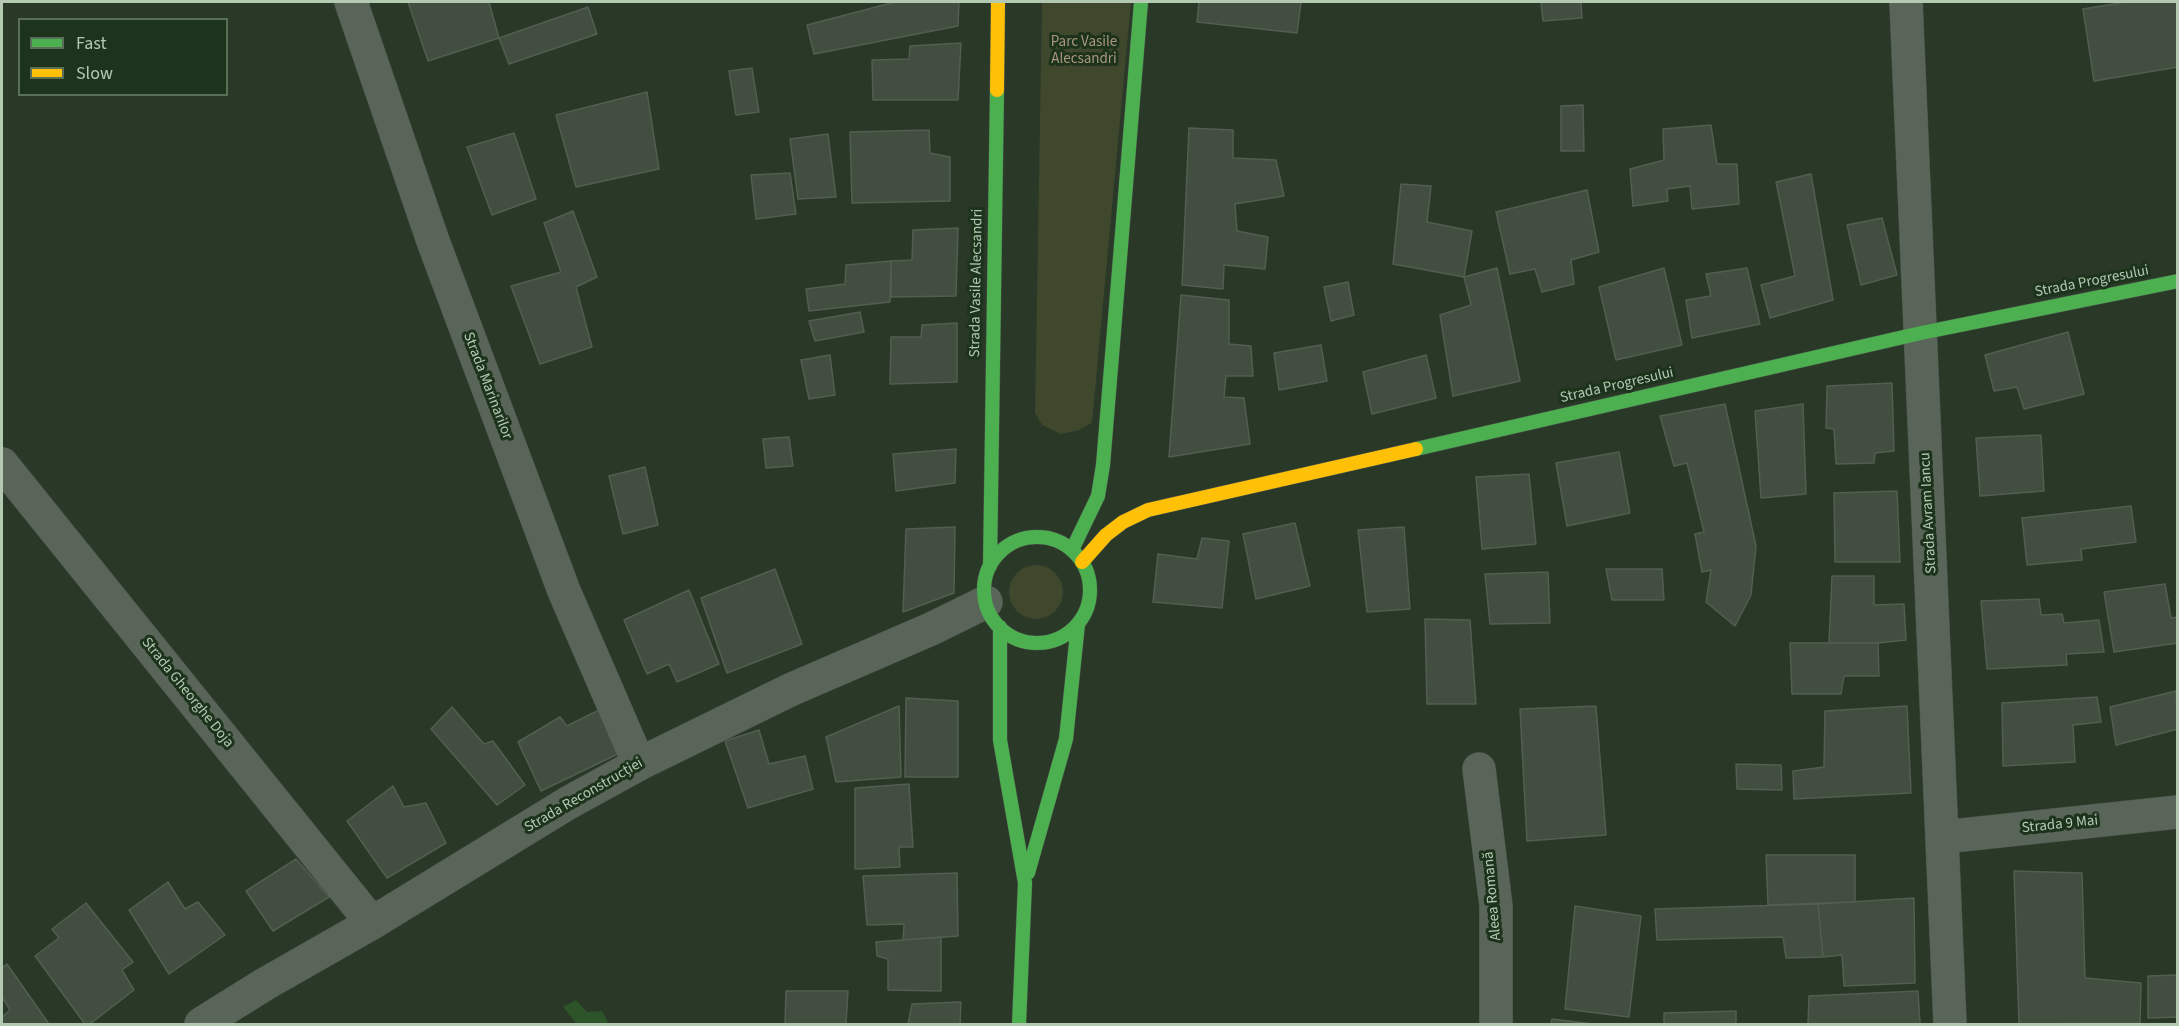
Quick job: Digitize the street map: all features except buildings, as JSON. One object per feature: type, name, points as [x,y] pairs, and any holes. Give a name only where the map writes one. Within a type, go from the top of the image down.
[{"type":"street","name":"Strada Marinarilor","points":[[351,2],[433,241],[564,591],[639,764]]},
{"type":"street","name":"Strada Vasile Alecsandri","points":[[990,566],[999,2]]},
{"type":"street","points":[[1072,550],[1098,496],[1103,465],[1142,2]]},
{"type":"street","name":"Strada Avram Iancu","points":[[1906,2],[1950,1024]]},
{"type":"street","name":"Strada Progresului","points":[[1082,562],[1106,535],[1123,522],[1149,510],[1178,502],[1921,333],[2178,281]]},
{"type":"street","name":"Strada Gheorghe Doja","points":[[2,464],[372,923]]},
{"type":"street","points":[[1019,1024],[1025,883],[1000,740],[993,614],[985,583],[990,566],[999,553],[1012,543],[1027,538],[1043,537],[1058,541],[1072,550],[1082,562],[1089,577],[1090,593],[1086,609],[1078,624],[1065,739],[1025,883]]},
{"type":"street","name":"Strada Reconstrucției","points":[[201,1024],[568,803],[639,764],[790,690],[931,629],[993,614]]},
{"type":"street","points":[[993,614],[1014,637],[1031,642],[1048,641],[1065,635],[1078,624]]},
{"type":"street","name":"Aleea Romană","points":[[1479,769],[1496,906],[1496,1024]]},
{"type":"street","name":"Strada 9 Mai","points":[[1943,837],[2178,812]]},
{"type":"green space","name":"Parc Vasile Alecsandri","points":[[1042,2],[1131,2],[1092,423],[1079,430],[1061,434],[1042,425],[1035,413]]},
{"type":"green space","points":[[1031,565],[1041,565],[1051,569],[1059,577],[1063,592],[1059,607],[1051,615],[1041,619],[1031,619],[1021,615],[1013,607],[1009,597],[1009,587],[1013,577],[1021,569]]},
{"type":"shaded area","points":[[576,1000],[587,1012],[602,1011],[608,1022],[605,1024],[577,1024],[563,1007]]},
{"type":"traffic: fast","points":[[1072,550],[1098,496],[1103,465],[1141,2]]},
{"type":"traffic: fast","points":[[990,566],[997,90]]},
{"type":"traffic: fast","points":[[1416,449],[1921,333],[2178,281]]},
{"type":"traffic: fast","points":[[1037,537],[1057,541],[1074,553],[1086,570],[1090,590],[1086,610],[1074,627],[1057,639],[1037,643],[1017,639],[1000,627],[988,610],[984,590],[988,570],[1000,553],[1017,541],[1037,537]]},
{"type":"traffic: fast","points":[[1028,873],[1066,739],[1078,624]]},
{"type":"traffic: fast","points":[[1000,627],[1000,740],[1025,883],[1019,1024]]},
{"type":"traffic: slow","points":[[997,90],[998,2]]},
{"type":"traffic: slow","points":[[1082,562],[1106,535],[1123,522],[1148,510],[1416,449]]}]
